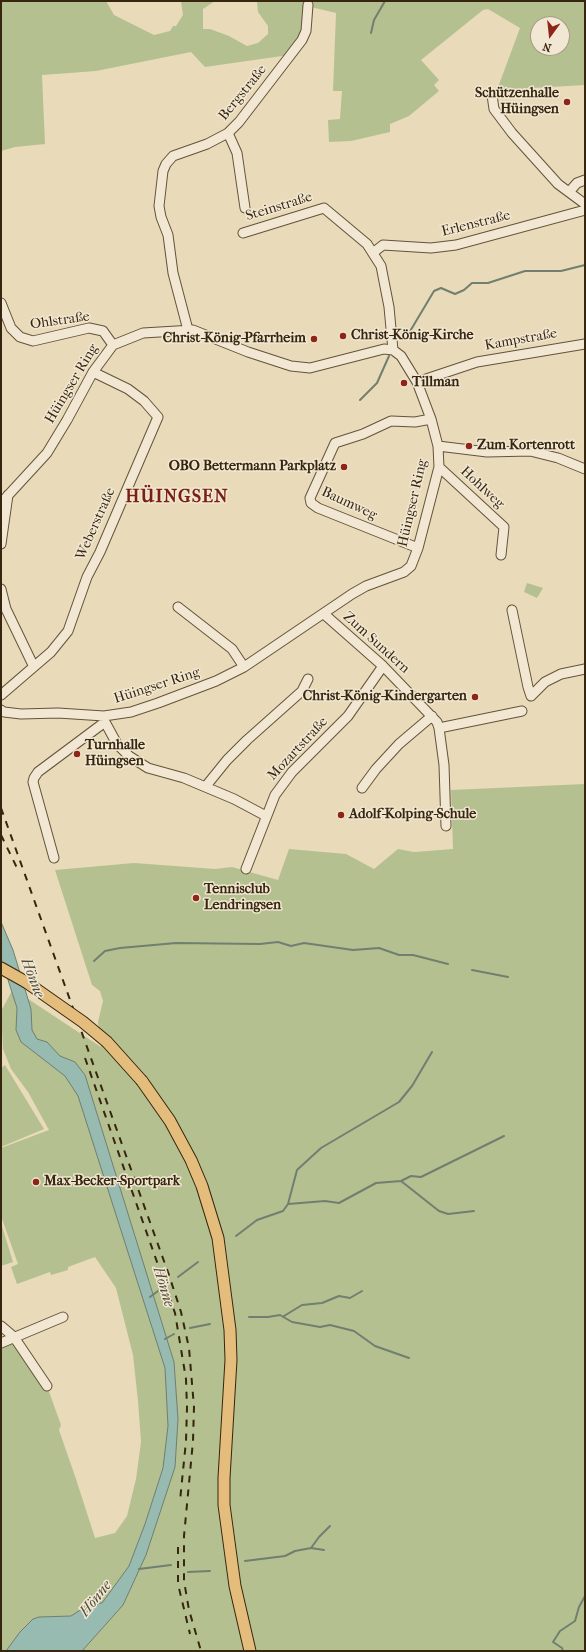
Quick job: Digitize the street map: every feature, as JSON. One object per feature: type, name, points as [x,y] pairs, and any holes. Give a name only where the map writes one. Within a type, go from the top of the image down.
[{"type":"main road","points":[[1,968],[50,997],[107,1042],[142,1081],[170,1121],[191,1160],[202,1186],[218,1238],[230,1330],[231,1360],[224,1478],[224,1505],[235,1586],[250,1651]]},
{"type":"street","name":"Bergstraße","points":[[188,330],[173,273],[168,235],[161,217],[160,206],[163,171],[166,164],[173,156],[207,144],[228,133],[239,122],[302,40],[306,31],[308,5]]},
{"type":"street","points":[[492,95],[494,110],[512,133],[558,184],[585,204]]},
{"type":"street","name":"Steinstraße","points":[[228,133],[237,153],[245,208]]},
{"type":"street","points":[[569,192],[577,183],[585,180]]},
{"type":"street","name":"Steinstraße","points":[[243,233],[324,208],[367,244],[374,252],[381,266],[389,307],[393,350]]},
{"type":"street","name":"Erlenstraße","points":[[374,252],[383,246],[431,248],[456,245],[585,210]]},
{"type":"street","name":"Ohlstraße","points":[[1,303],[11,328],[20,337],[33,341],[64,332],[89,328],[103,331],[113,345]]},
{"type":"street","name":"Hüingser Ring","points":[[1,503],[47,453],[93,372],[113,345],[143,333],[188,330],[199,331],[259,356],[291,366],[310,368],[384,349],[393,350],[401,356],[417,382],[431,419],[438,446],[439,467],[418,548],[411,566],[404,572],[366,586],[352,594],[244,666],[216,680],[158,703],[105,719],[58,713],[21,714],[4,712],[1,710]]},
{"type":"street","name":"Kampstraße","points":[[417,382],[477,362],[585,344]]},
{"type":"street","name":"Weberstraße","points":[[1,695],[33,665],[51,652],[68,631],[87,577],[100,552],[158,417],[144,401],[128,389],[93,372]]},
{"type":"street","name":"Baumweg","points":[[418,548],[318,508],[311,504],[310,498],[335,443],[363,434],[392,421],[415,422],[431,419]]},
{"type":"street","points":[[438,446],[487,452],[530,451],[558,458],[584,468]]},
{"type":"street","name":"Hohlweg","points":[[439,467],[504,527],[501,555]]},
{"type":"street","points":[[1,544],[8,495]]},
{"type":"street","points":[[1,589],[6,609],[33,665]]},
{"type":"street","points":[[178,607],[232,649],[244,666]]},
{"type":"street","points":[[512,610],[531,696],[545,682],[561,674],[585,669]]},
{"type":"street","name":"Zum Sundern","points":[[324,614],[383,666],[432,716],[439,728],[444,765],[446,826]]},
{"type":"street","name":"Mozartstraße","points":[[246,869],[275,795],[292,772],[348,716],[383,666]]},
{"type":"street","points":[[206,786],[227,760],[247,740],[302,691],[308,680]]},
{"type":"street","points":[[439,728],[522,711]]},
{"type":"street","points":[[362,788],[376,769],[399,744],[432,716]]},
{"type":"street","points":[[54,858],[33,782],[34,778],[38,772],[105,719],[117,744],[129,756],[148,768],[173,774],[206,786],[266,816]]},
{"type":"street","points":[[1,1343],[63,1317]]},
{"type":"street","points":[[1,1326],[14,1337],[47,1386]]},
{"type":"green space","points":[[1,1],[106,1],[114,15],[154,35],[170,31],[173,26],[176,26],[183,15],[181,1],[215,1],[203,9],[203,29],[210,29],[229,36],[247,46],[258,43],[268,34],[268,26],[258,12],[257,1],[585,1],[585,85],[497,90],[520,28],[488,9],[483,10],[421,60],[439,80],[434,85],[439,91],[409,116],[390,124],[390,132],[351,141],[329,142],[328,120],[340,119],[342,91],[333,91],[336,13],[311,7],[296,54],[205,67],[191,52],[96,71],[42,75],[45,144],[15,147],[1,151]]},
{"type":"green space","points":[[527,583],[543,588],[537,598],[524,592]]},
{"type":"green space","points":[[585,784],[585,1651],[1,1651],[1,1343],[14,1337],[47,1386],[61,1425],[59,1430],[95,1538],[115,1533],[127,1516],[136,1479],[141,1442],[133,1355],[116,1288],[95,1257],[68,1267],[68,1270],[51,1275],[50,1272],[17,1284],[11,1267],[18,1264],[1,1216],[1,1148],[49,1130],[28,1092],[11,1069],[3,1049],[1,1011],[13,989],[101,1047],[98,1022],[103,1001],[100,991],[92,985],[55,870],[134,863],[215,869],[232,867],[278,880],[289,849],[346,854],[374,869],[398,849],[414,852],[453,849],[451,790]]},
{"type":"green space","points":[[5,1065],[44,1129],[1,1147],[1,1068]]},
{"type":"green space","points":[[1,1223],[13,1262],[1,1266]]},
{"type":"water","points":[[1,922],[13,950],[31,1009],[32,1030],[37,1039],[47,1042],[60,1056],[75,1062],[85,1075],[174,1362],[178,1419],[175,1467],[146,1555],[123,1605],[82,1651],[6,1651],[20,1632],[33,1619],[39,1617],[71,1616],[88,1605],[102,1603],[129,1566],[145,1524],[163,1468],[168,1426],[165,1368],[78,1096],[65,1076],[21,1042],[16,1030],[17,1008],[1,958]]},
{"type":"waterway","points":[[371,33],[374,20],[385,1]]},
{"type":"waterway","points":[[409,333],[434,291],[441,288],[455,294],[464,290],[472,283],[488,283],[525,271],[561,271],[585,265]]},
{"type":"waterway","points":[[360,400],[377,383],[389,356]]},
{"type":"waterway","points":[[94,961],[105,951],[120,948],[176,943],[260,944],[278,942],[291,946],[304,943],[353,950],[379,948],[399,955],[413,955],[448,964]]},
{"type":"waterway","points":[[472,970],[508,977]]},
{"type":"waterway","points":[[288,1204],[297,1170],[321,1148],[399,1102],[412,1086],[432,1052]]},
{"type":"waterway","points":[[236,1236],[257,1220],[283,1211],[288,1204],[325,1201],[339,1203],[376,1183],[401,1181],[411,1176],[421,1177],[504,1136]]},
{"type":"waterway","points":[[401,1181],[439,1211],[448,1214],[474,1211]]},
{"type":"waterway","points":[[178,1277],[198,1262]]},
{"type":"waterway","name":"Hönne","points":[[150,1297],[162,1288]]},
{"type":"waterway","points":[[284,1316],[302,1305],[322,1303],[339,1296],[350,1298],[362,1291]]},
{"type":"waterway","points":[[249,1317],[268,1317],[280,1315],[292,1322],[320,1327],[330,1325],[354,1331],[375,1346],[409,1358]]},
{"type":"waterway","points":[[190,1328],[210,1324]]},
{"type":"waterway","points":[[165,1339],[174,1334]]},
{"type":"waterway","points":[[311,1548],[330,1526]]},
{"type":"waterway","points":[[245,1561],[285,1556],[295,1551],[311,1548],[324,1550]]},
{"type":"waterway","points":[[139,1569],[171,1565]]},
{"type":"waterway","points":[[188,1572],[210,1571]]},
{"type":"waterway","points":[[563,1651],[562,1648],[553,1642],[560,1631],[575,1621],[579,1607],[585,1596]]},
{"type":"railway","points":[[1,808],[181,1312],[189,1348],[194,1407],[193,1441],[184,1536],[184,1581],[189,1610],[201,1651]]},
{"type":"railway","points":[[1,835],[18,870]]},
{"type":"railway","points":[[85,1058],[175,1313],[186,1379],[187,1408],[186,1441],[180,1501]]},
{"type":"railway","points":[[178,1547],[178,1584],[190,1634]]},
{"type":"place","name":"Schützenhalle Hüingsen","points":[[567,102]]},
{"type":"place","name":"Christ-König-Kirche","points":[[343,336]]},
{"type":"place","name":"Christ-König-Pfarrheim","points":[[314,339]]},
{"type":"place","name":"Tillman","points":[[404,383]]},
{"type":"place","name":"Zum Kortenrott","points":[[469,446]]},
{"type":"place","name":"OBO Bettermann Parkplatz","points":[[344,467]]},
{"type":"place","name":"Christ-König-Kindergarten","points":[[475,697]]},
{"type":"place","name":"Turnhalle Hüingsen","points":[[77,754]]},
{"type":"place","name":"Adolf-Kolping-Schule","points":[[341,815]]},
{"type":"place","name":"Tennisclub Lendringsen","points":[[196,898]]},
{"type":"place","name":"Max-Becker-Sportpark","points":[[36,1182]]},
{"type":"district","name":"HÜINGSEN","points":[[177,498]]}]
